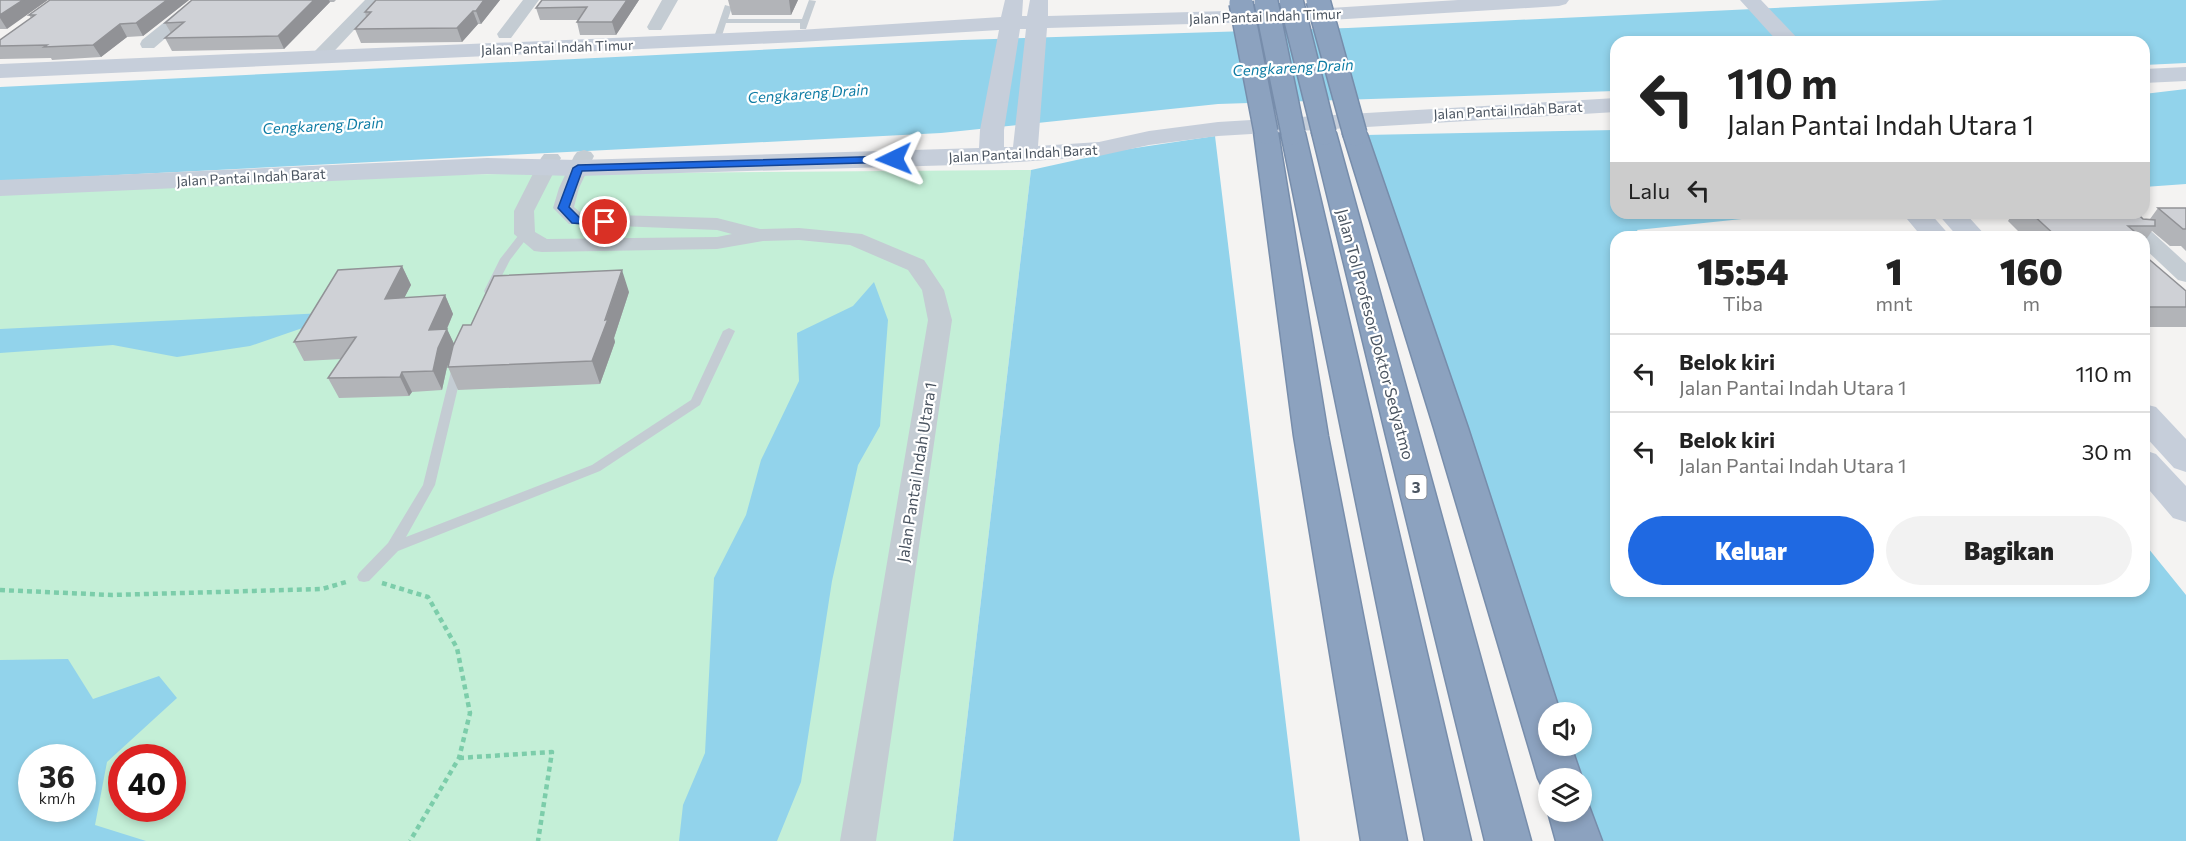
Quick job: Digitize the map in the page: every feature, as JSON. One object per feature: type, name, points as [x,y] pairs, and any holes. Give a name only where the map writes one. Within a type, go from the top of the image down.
[{"type":"highway","name":"Jalan Tol Profesor Doktor Sedyatmo","points":[[1291,0],[1310,133],[1448,841]]},
{"type":"highway","name":"Jalan Tol Profesor Doktor Sedyatmo","points":[[1318,0],[1310,133],[1311,436],[1384,841]]},
{"type":"highway","name":"Jalan Tol Profesor Doktor Sedyatmo","points":[[1240,1],[1310,133],[1448,417],[1538,709]]},
{"type":"highway","name":"Jalan Tol Profesor Doktor Sedyatmo","points":[[1266,1],[1310,133],[1508,841]]},
{"type":"highway","points":[[1573,822],[1579,841]]},
{"type":"street","points":[[148,44],[202,0]]},
{"type":"street","points":[[318,57],[374,0]]},
{"type":"street","points":[[505,34],[531,0]]},
{"type":"street","points":[[655,27],[670,0]]},
{"type":"street","points":[[991,142],[1014,0]]},
{"type":"street","name":"Jalan Pantai Indah Timur","points":[[0,71],[318,57],[721,30],[1009,30],[1038,16],[1114,21],[1330,15],[1559,0]]},
{"type":"street","points":[[1746,4],[1763,36]]},
{"type":"street","points":[[1746,4],[1783,36]]},
{"type":"street","points":[[1025,141],[1038,16]]},
{"type":"street","points":[[2150,76],[2186,74]]},
{"type":"street","name":"Jalan Pantai Indah Barat","points":[[0,188],[991,142],[1025,141],[1099,149],[1149,138],[1218,129],[1610,105]]},
{"type":"street","name":"Jalan Pantai Indah Utara 1","points":[[581,162],[563,208],[576,220],[717,224],[763,235]]},
{"type":"street","points":[[525,234],[524,211],[548,164]]},
{"type":"street","points":[[1936,220],[1960,231]]},
{"type":"street","points":[[2126,221],[2137,231]]},
{"type":"street","name":"Jalan Pantai Indah Utara 1","points":[[525,234],[542,246],[552,248],[717,243],[763,235],[799,234],[854,239],[916,265],[933,290],[940,320],[858,841]]},
{"type":"street","points":[[2150,243],[2186,275]]},
{"type":"street","points":[[2150,421],[2186,460]]},
{"type":"street","points":[[2150,469],[2186,509]]},
{"type":"lane","points":[[803,29],[812,2]]},
{"type":"lane","points":[[721,30],[728,7]]},
{"type":"lane","points":[[482,308],[505,259],[525,234]]},
{"type":"lane","points":[[393,547],[596,468],[696,402],[729,330]]},
{"type":"lane","points":[[364,577],[393,547],[429,485],[455,368],[464,348]]},
{"type":"path","points":[[0,590],[112,595],[310,590],[322,589],[364,577],[428,597],[457,648],[470,713],[459,758],[410,841]]},
{"type":"path","points":[[459,758],[552,752],[538,841]]},
{"type":"green space","points":[[1031,170],[953,841],[0,841],[0,195],[372,175]]},
{"type":"water","name":"Cengkareng Drain","points":[[1943,0],[2186,0],[2186,63],[2150,65],[2150,36],[1610,36],[1610,91],[1218,104],[941,133],[0,181],[0,87],[962,40],[1348,28]]},
{"type":"water","points":[[2186,89],[2186,184],[2150,187],[2150,93]]},
{"type":"water","points":[[1610,130],[1610,219],[1742,219],[1638,231],[1610,231],[1610,597],[2150,597],[2150,550],[2186,595],[2186,841],[1587,841],[1581,822],[1592,822],[1592,768],[1565,768],[1560,756],[1592,756],[1592,702],[1545,702],[1365,135]]},
{"type":"water","points":[[1215,136],[1300,841],[953,841],[1031,170],[1122,150]]},
{"type":"water","points":[[874,282],[888,320],[880,426],[858,465],[832,581],[801,782],[777,841],[679,841],[683,805],[705,753],[714,578],[746,515],[761,460],[799,381],[797,333],[853,306]]},
{"type":"water","points":[[324,313],[317,323],[250,346],[177,357],[113,345],[0,353],[0,329]]},
{"type":"water","points":[[68,659],[93,699],[159,676],[177,698],[127,744],[108,744],[108,761],[96,820],[96,744],[18,744],[18,822],[96,822],[95,825],[146,841],[0,841],[0,660]]},
{"type":"building","points":[[0,0],[23,0],[0,15]]},
{"type":"building","points":[[50,0],[167,0],[136,23],[120,24],[93,45],[0,46],[0,40],[35,15],[29,15]]},
{"type":"building","points":[[192,0],[314,0],[278,36],[165,38],[184,22],[165,23]]},
{"type":"building","points":[[376,0],[484,0],[476,11],[473,11],[457,28],[355,29],[371,12],[365,12]]},
{"type":"building","points":[[542,0],[627,0],[612,22],[577,22],[587,7],[536,8]]},
{"type":"building","points":[[2158,208],[2186,208],[2186,229],[2183,229]]},
{"type":"building","points":[[2038,219],[2155,220],[2155,226],[2128,226],[2134,231],[2050,231]]},
{"type":"building","points":[[2150,260],[2186,291],[2186,307],[2150,307]]},
{"type":"building","points":[[402,266],[385,299],[445,295],[429,330],[447,329],[438,348],[433,371],[402,372],[400,377],[328,378],[356,337],[294,342],[338,270]]},
{"type":"building","points":[[622,270],[605,320],[608,319],[592,361],[448,367],[453,346],[463,325],[471,325],[494,276]]},
{"type":"route","points":[[605,222],[576,220],[563,208],[578,168],[894,159]]}]
